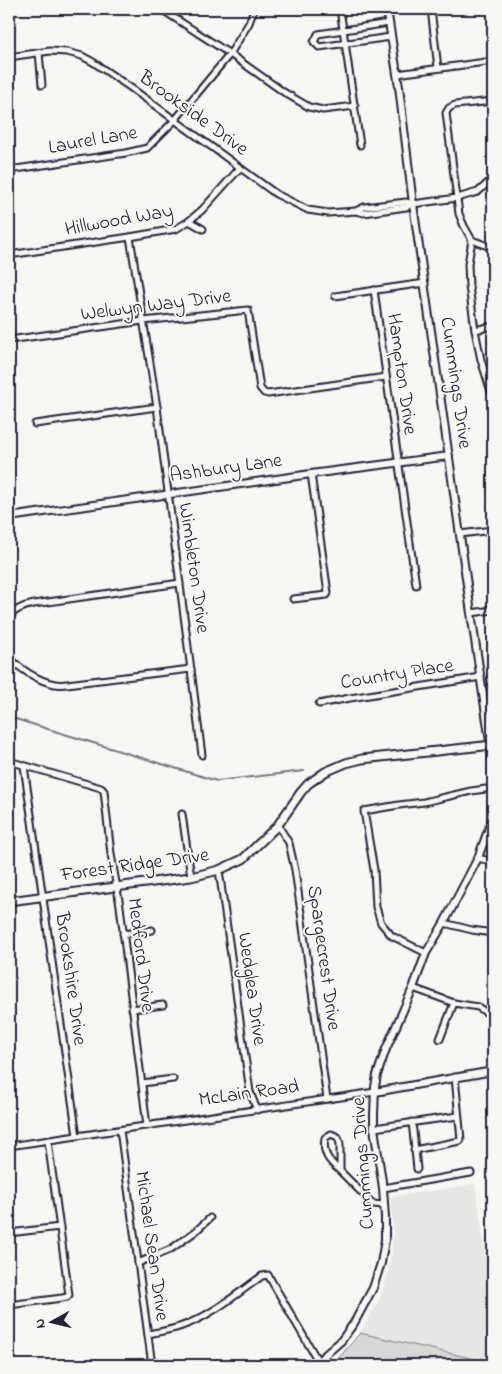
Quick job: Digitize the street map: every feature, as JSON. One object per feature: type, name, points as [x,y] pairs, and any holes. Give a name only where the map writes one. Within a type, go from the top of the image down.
[{"type":"main road","name":"Forest Ridge Drive","points":[[9,901],[190,877],[219,870],[243,859],[278,825],[308,784],[325,772],[346,763],[362,759],[492,745]]},
{"type":"street","points":[[161,9],[285,93],[309,107],[323,110],[355,106]]},
{"type":"street","name":"Laurel Lane","points":[[9,170],[143,150],[153,144],[230,54],[249,23],[254,9]]},
{"type":"street","points":[[340,9],[360,145]]},
{"type":"street","name":"Cummings Drive","points":[[387,9],[493,762]]},
{"type":"street","points":[[431,9],[438,68]]},
{"type":"street","points":[[389,23],[318,34],[314,42],[319,47],[391,37]]},
{"type":"street","name":"Brookside Drive","points":[[9,57],[50,51],[67,52],[82,56],[131,88],[276,194],[308,210],[328,213],[356,211],[364,213],[406,207],[414,204],[457,198],[478,192],[493,178]]},
{"type":"street","points":[[39,53],[42,85]]},
{"type":"street","points":[[397,74],[493,61]]},
{"type":"street","points":[[493,101],[455,105],[449,108],[446,113],[461,220],[472,240],[468,264],[469,286],[477,344],[491,383],[493,398]]},
{"type":"street","name":"Hillwood Way","points":[[9,254],[170,231],[189,222],[240,168]]},
{"type":"street","points":[[189,222],[203,229]]},
{"type":"street","name":"Wimbleton Drive","points":[[130,238],[157,407],[202,755]]},
{"type":"street","points":[[472,240],[493,248]]},
{"type":"street","points":[[335,296],[425,283]]},
{"type":"street","name":"Hampton Drive","points":[[374,290],[416,585]]},
{"type":"street","name":"Welwyn Way Drive","points":[[9,340],[143,321],[248,310],[260,388],[264,393],[268,394],[386,377]]},
{"type":"street","points":[[475,330],[493,326]]},
{"type":"street","points":[[35,424],[157,407]]},
{"type":"street","name":"Ashbury Lane","points":[[9,517],[449,456]]},
{"type":"street","points":[[293,599],[326,595],[328,593],[310,474]]},
{"type":"street","points":[[460,534],[493,530]]},
{"type":"street","points":[[9,616],[14,611],[34,604],[180,583]]},
{"type":"street","points":[[471,613],[493,610]]},
{"type":"street","points":[[9,657],[30,674],[43,681],[56,684],[191,669]]},
{"type":"street","name":"Country Place","points":[[319,704],[480,677]]},
{"type":"street","points":[[9,761],[24,766]]},
{"type":"street","name":"Medford Drive","points":[[24,766],[101,788],[104,791],[147,1126]]},
{"type":"street","name":"Brookshire Drive","points":[[24,766],[77,1136]]},
{"type":"street","points":[[426,953],[392,936],[381,923],[376,907],[374,870],[364,812],[493,788]]},
{"type":"street","points":[[182,814],[190,877]]},
{"type":"street","name":"Cummings Drive","points":[[320,1363],[341,1341],[354,1322],[377,1278],[381,1264],[385,1240],[383,1188],[374,1128],[374,1092],[377,1075],[426,953],[478,858],[493,817]]},
{"type":"street","name":"Spargecrest Drive","points":[[278,825],[289,843],[296,870],[327,1099]]},
{"type":"street","points":[[478,858],[493,862]]},
{"type":"street","name":"Wedglea Drive","points":[[219,870],[250,1092],[257,1110]]},
{"type":"street","points":[[444,923],[493,933]]},
{"type":"street","points":[[123,934],[152,930]]},
{"type":"street","points":[[413,988],[454,1003],[478,1007],[490,1016]]},
{"type":"street","points":[[440,1039],[454,1003]]},
{"type":"street","points":[[132,1009],[163,1005]]},
{"type":"street","name":"McLain Road","points":[[9,1146],[374,1092],[493,1071]]},
{"type":"street","points":[[414,1150],[460,1142],[455,1077]]},
{"type":"street","points":[[142,1083],[173,1079]]},
{"type":"street","points":[[374,1128],[458,1116]]},
{"type":"street","points":[[412,1122],[417,1169]]},
{"type":"street","name":"Michael Sean Drive","points":[[120,1130],[152,1365]]},
{"type":"street","points":[[340,1171],[340,1144],[338,1136],[331,1134],[325,1138],[326,1157],[340,1171],[373,1204],[384,1205]]},
{"type":"street","points":[[9,1305],[62,1298],[69,1295],[48,1141]]},
{"type":"street","points":[[383,1188],[471,1173]]},
{"type":"street","points":[[138,1263],[171,1249],[210,1218]]},
{"type":"street","points":[[9,1233],[60,1227]]},
{"type":"street","points":[[148,1334],[174,1329],[194,1321],[262,1276],[268,1275],[320,1363],[312,1365]]},
{"type":"shaded area","points":[[475,1184],[493,1305],[493,1363],[360,1333],[379,1300],[387,1277],[392,1252],[393,1224],[390,1197]]},
{"type":"shaded area","points":[[360,1333],[493,1363],[493,1365],[333,1365]]},
{"type":"waterway","points":[[9,717],[217,781],[304,771]]}]
